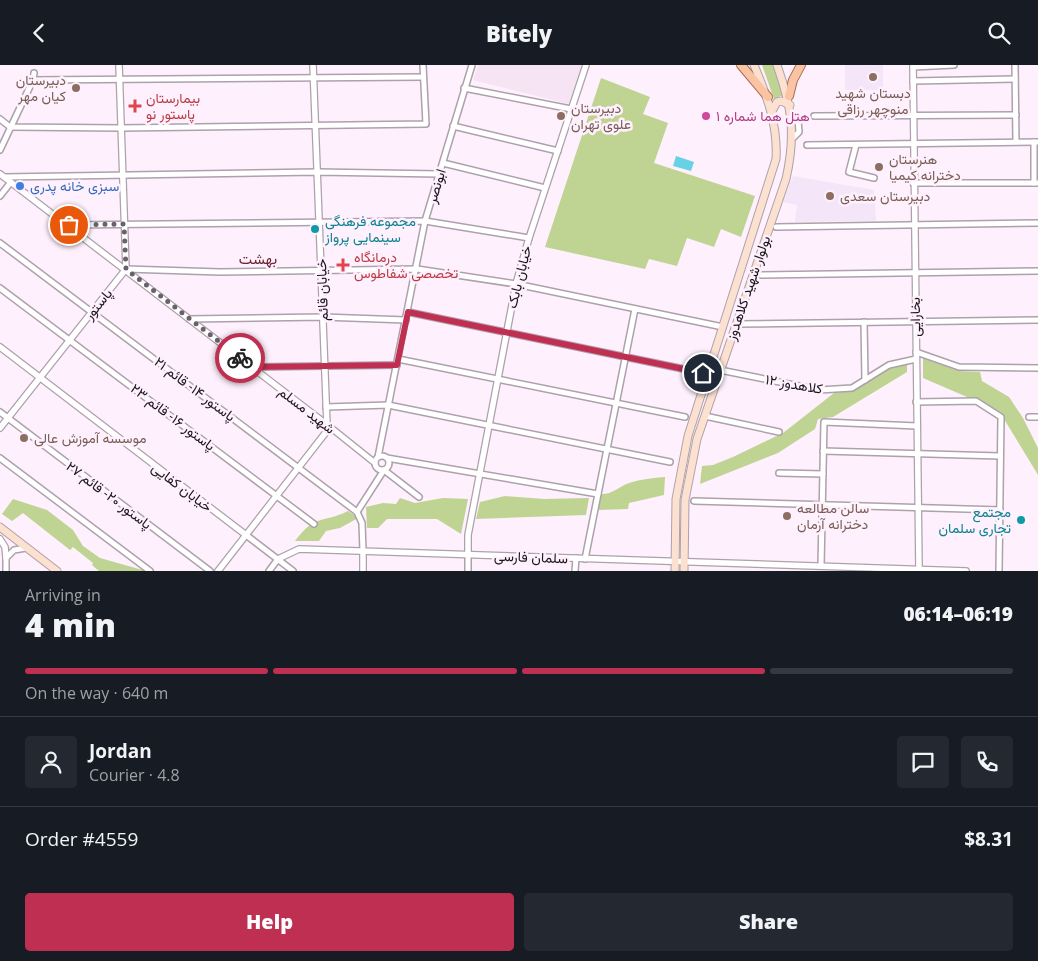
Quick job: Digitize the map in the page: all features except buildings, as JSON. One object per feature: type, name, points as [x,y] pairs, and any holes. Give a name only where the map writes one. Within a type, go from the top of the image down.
[{"type":"main road","points":[[741,65],[768,97]]},
{"type":"main road","name":"بولوار شهید کلاهدوز","points":[[675,571],[676,499],[688,436],[776,159],[777,142],[772,111],[754,65]]},
{"type":"main road","name":"بولوار شهید کلاهدوز","points":[[684,571],[685,500],[690,467],[704,415],[786,179],[792,139],[792,121],[788,96],[777,65]]},
{"type":"main road","points":[[788,96],[793,80],[801,65]]},
{"type":"main road","points":[[772,111],[777,102],[785,102],[790,105]]},
{"type":"main road","points":[[0,527],[57,571]]},
{"type":"street","points":[[119,65],[126,269],[220,272],[417,269],[516,284],[723,327]]},
{"type":"street","name":"خیابان قائم","points":[[313,65],[328,426]]},
{"type":"street","points":[[0,119],[10,127],[121,128],[426,124],[423,65]]},
{"type":"street","name":"ابونصر","points":[[378,457],[417,269],[425,221],[472,65]]},
{"type":"street","name":"خیابان بابک","points":[[468,555],[468,535],[516,284],[529,238],[586,65]]},
{"type":"street","points":[[912,66],[954,65]]},
{"type":"street","points":[[1015,65],[1016,142]]},
{"type":"street","name":"بخارایی","points":[[912,66],[919,569]]},
{"type":"street","points":[[0,150],[33,80],[34,73]]},
{"type":"street","points":[[33,80],[423,77]]},
{"type":"street","points":[[913,81],[1015,79]]},
{"type":"street","points":[[464,88],[571,109]]},
{"type":"street","points":[[814,116],[1016,115]]},
{"type":"street","points":[[453,126],[558,151]]},
{"type":"street","points":[[807,145],[1036,142],[1036,183],[913,183]]},
{"type":"street","points":[[856,145],[849,172],[874,179]]},
{"type":"street","points":[[443,163],[545,188]]},
{"type":"street","points":[[2,176],[318,172],[439,174]]},
{"type":"street","name":"شهید مسلم","points":[[2,176],[69,225],[375,463]]},
{"type":"street","points":[[0,196],[10,182]]},
{"type":"street","points":[[69,225],[425,221],[529,238]]},
{"type":"street","points":[[776,227],[1038,223]]},
{"type":"street","name":"پاستور ۱۴- قائم ۲۱","points":[[0,243],[357,512]]},
{"type":"street","name":"پاستور","points":[[0,428],[126,269]]},
{"type":"street","points":[[761,275],[1038,271]]},
{"type":"street","name":"پاستور ۱۶- قائم ۲۳","points":[[0,288],[314,524]]},
{"type":"street","points":[[585,559],[635,309]]},
{"type":"street","points":[[408,312],[626,355],[703,373]]},
{"type":"street","points":[[188,319],[323,317],[406,320]]},
{"type":"street","points":[[736,324],[1038,320]]},
{"type":"street","points":[[864,322],[866,380]]},
{"type":"street","name":"خیابان کفایی","points":[[0,347],[246,535]]},
{"type":"street","points":[[916,351],[959,367],[1038,368]]},
{"type":"street","name":"کلاهدوز ۱۲","points":[[725,371],[819,390],[852,389],[889,365],[916,359]]},
{"type":"street","points":[[252,367],[362,365],[397,362],[498,378],[685,417]]},
{"type":"street","points":[[916,402],[976,401],[1001,417],[999,571]]},
{"type":"street","points":[[326,407],[388,405],[670,462]]},
{"type":"street","name":"پاستور ۲۰- قائم ۲۷","points":[[0,412],[210,571]]},
{"type":"street","points":[[704,415],[779,432]]},
{"type":"street","points":[[1029,417],[1038,417]]},
{"type":"street","points":[[821,566],[824,423],[917,426]]},
{"type":"street","points":[[218,571],[299,467],[328,426]]},
{"type":"street","points":[[824,451],[1000,456]]},
{"type":"street","points":[[419,497],[384,470],[378,469],[375,463],[378,457],[598,494]]},
{"type":"street","points":[[363,571],[362,523],[357,512],[384,470],[390,464],[387,457]]},
{"type":"street","points":[[0,458],[150,571]]},
{"type":"street","points":[[779,473],[823,474]]},
{"type":"street","points":[[694,501],[1000,509]]},
{"type":"street","points":[[246,535],[293,571]]},
{"type":"street","points":[[0,539],[5,547],[6,571]]},
{"type":"street","points":[[6,558],[14,550],[26,548]]},
{"type":"street","name":"سلمان فارسی","points":[[278,559],[299,549],[676,561],[786,568],[821,566],[893,570],[966,571]]},
{"type":"street","points":[[468,555],[468,571]]},
{"type":"street","points":[[576,558],[576,571]]},
{"type":"street","points":[[269,571],[278,559]]},
{"type":"shaded area","points":[[478,65],[582,65],[569,104],[473,80]]},
{"type":"shaded area","points":[[845,65],[883,65],[883,90],[845,90]]},
{"type":"shaded area","name":"دبیرستان سعدی","points":[[793,176],[874,190],[876,221],[795,222],[797,205],[783,202]]},
{"type":"green space","points":[[762,65],[773,65],[785,96],[780,96],[775,102]]},
{"type":"green space","points":[[601,78],[650,97],[643,114],[668,123],[654,163],[755,196],[741,237],[721,229],[714,247],[687,238],[677,266],[649,259],[645,269],[545,247]]},
{"type":"green space","points":[[923,358],[959,371],[980,372],[982,381],[1009,397],[1023,418],[1038,448],[1038,475],[1004,419],[995,409],[923,378]]},
{"type":"green space","points":[[907,363],[907,372],[833,417],[818,419],[815,429],[778,453],[700,484],[702,466],[713,465],[733,457],[783,433],[834,393],[855,390],[888,369]]},
{"type":"green space","points":[[665,477],[664,495],[629,503],[628,509],[598,510],[600,494],[612,492],[634,482]]},
{"type":"green space","points":[[505,496],[544,499],[589,498],[586,515],[476,519],[480,502]]},
{"type":"green space","points":[[400,498],[415,503],[443,498],[468,499],[461,534],[437,519],[387,519],[378,528],[367,528],[366,507],[383,503],[396,504]]},
{"type":"green space","points":[[13,499],[47,510],[73,530],[83,546],[100,558],[146,571],[99,571],[92,565],[93,563],[73,547],[70,550],[23,513],[12,521],[2,514]]},
{"type":"green space","points":[[348,511],[358,518],[340,528],[326,531],[319,541],[295,541],[308,526]]},
{"type":"water","points":[[676,156],[694,162],[691,171],[673,166]]},
{"type":"way so far","points":[[69,225],[124,224],[126,269],[240,358]]},
{"type":"place","name":"دبستان شهید منوچهر رزاقی","points":[[873,77]]},
{"type":"place","name":"دبیرستان کیان مهر","points":[[76,88]]},
{"type":"place","name":"بیمارستان پاستور نو","points":[[135,106]]},
{"type":"place","name":"دبیرستان علوی تهران","points":[[561,116]]},
{"type":"place","name":"هتل هما شماره ۱","points":[[706,116]]},
{"type":"place","name":"هنرستان دخترانه کیمیا","points":[[879,167]]},
{"type":"place","name":"سبزی خانه پدری","points":[[20,186]]},
{"type":"place","name":"دبیرستان سعدی","points":[[830,196]]},
{"type":"place","name":"مجموعه فرهنگی سینمایی پرواز","points":[[315,229]]},
{"type":"place","name":"درمانگاه تخصصی شفاطوس","points":[[343,265]]},
{"type":"place","name":"موسسه آموزش عالی","points":[[24,438]]},
{"type":"place","name":"سالن مطالعه دخترانه آرمان","points":[[787,516]]},
{"type":"place","name":"مجتمع تجاری سلمان","points":[[1021,520]]},
{"type":"district","name":"بهشت","points":[[258,259]]},
{"type":"route","points":[[240,358],[252,367],[397,365],[408,312],[626,355],[703,373]]}]
